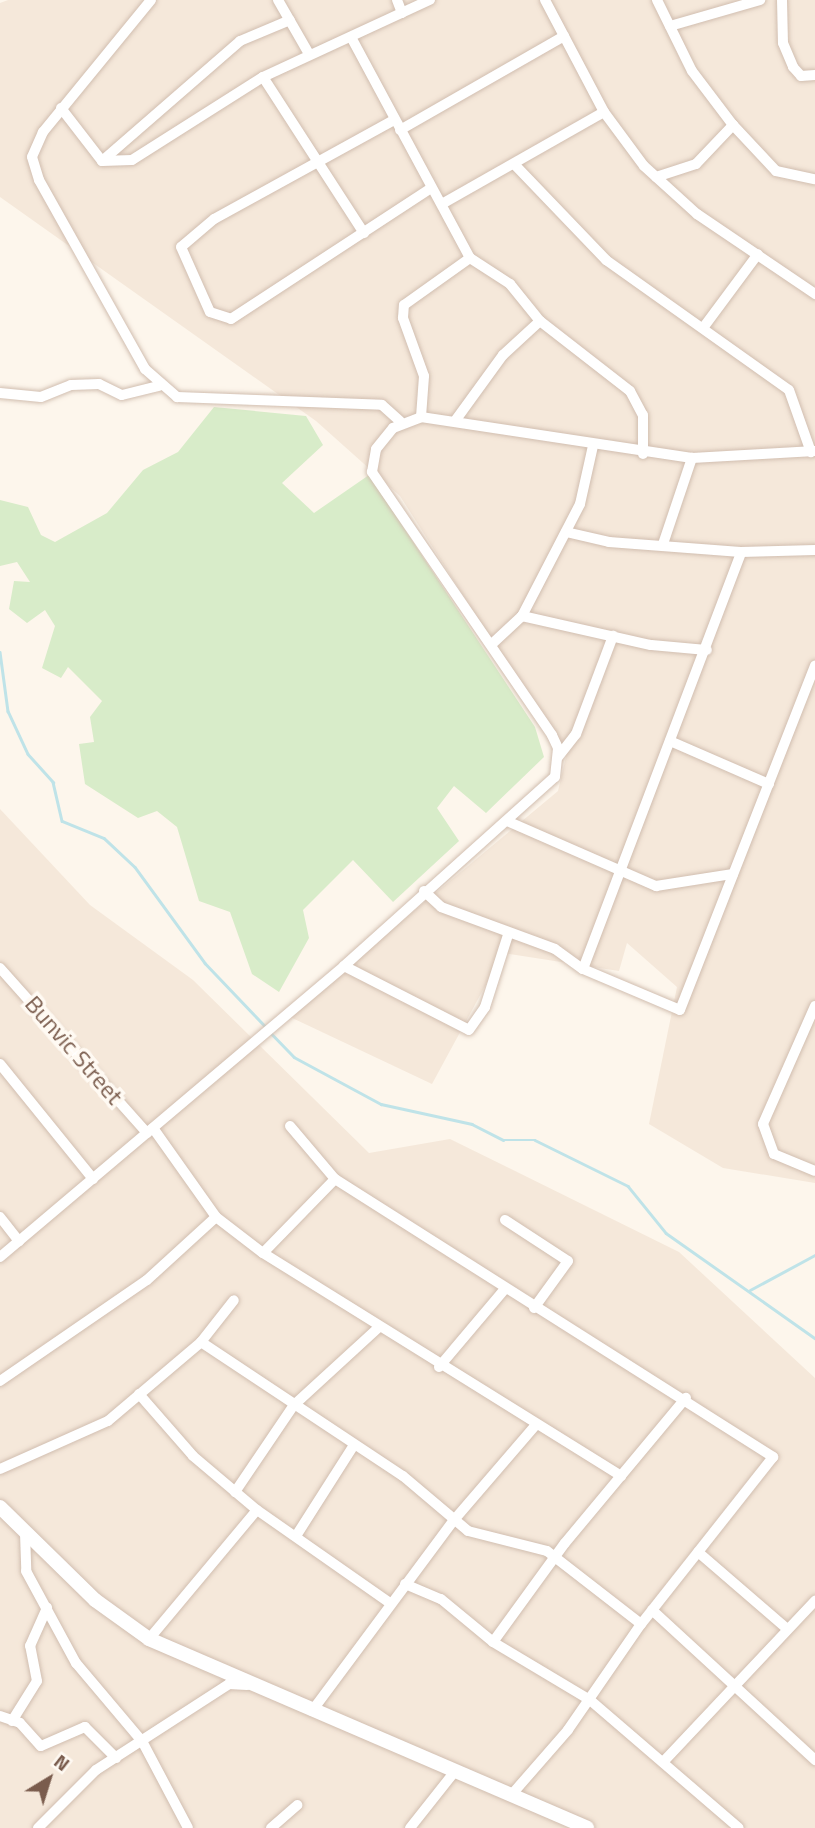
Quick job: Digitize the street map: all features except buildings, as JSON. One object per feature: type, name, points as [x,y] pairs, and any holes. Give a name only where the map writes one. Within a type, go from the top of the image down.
[{"type":"main road","points":[[0,1507],[113,1616],[149,1639],[247,1685],[514,1791],[587,1828]]},
{"type":"street","points":[[151,0],[61,108],[35,145],[39,180],[159,386],[177,397],[382,405],[400,421]]},
{"type":"street","points":[[278,0],[309,54]]},
{"type":"street","points":[[397,0],[402,13]]},
{"type":"street","points":[[102,161],[132,160],[263,77],[430,0]]},
{"type":"street","points":[[544,0],[604,112],[656,177],[815,294]]},
{"type":"street","points":[[657,0],[692,71],[733,125],[776,171],[815,179]]},
{"type":"street","points":[[670,26],[760,0]]},
{"type":"street","points":[[782,0],[783,43],[793,68],[801,76],[815,75]]},
{"type":"street","points":[[102,161],[240,41],[290,20]]},
{"type":"street","points":[[400,130],[564,36]]},
{"type":"street","points":[[351,37],[470,258],[510,284],[540,321],[630,391],[643,415],[643,454]]},
{"type":"street","points":[[263,77],[364,233]]},
{"type":"street","points":[[61,108],[102,161]]},
{"type":"street","points":[[442,204],[516,165],[604,112]]},
{"type":"street","points":[[394,120],[319,164],[214,219],[181,247],[210,312],[231,319],[430,188]]},
{"type":"street","points":[[656,177],[696,164],[733,125]]},
{"type":"street","points":[[516,165],[606,260],[789,390],[813,452],[692,457],[643,454],[421,417],[400,421],[376,449],[372,472],[493,643],[558,757]]},
{"type":"street","points":[[703,328],[758,254]]},
{"type":"street","points":[[421,417],[424,376],[403,318],[404,305],[470,258]]},
{"type":"street","points":[[455,421],[503,355],[540,321]]},
{"type":"street","points":[[0,393],[41,397],[71,385],[99,384],[122,395],[159,386]]},
{"type":"street","points":[[798,452],[807,435]]},
{"type":"street","points":[[493,643],[522,616],[566,532],[580,504],[593,446]]},
{"type":"street","points":[[663,544],[692,457]]},
{"type":"street","points":[[566,532],[741,552],[815,550]]},
{"type":"street","points":[[583,969],[707,650],[741,552]]},
{"type":"street","points":[[522,616],[613,635],[707,650]]},
{"type":"street","points":[[0,1257],[344,966],[424,891],[545,791],[558,757],[576,734],[613,635]]},
{"type":"street","points":[[424,891],[441,907],[508,935],[555,949],[583,969],[680,1010],[769,783],[812,684],[815,665]]},
{"type":"street","points":[[670,741],[769,783]]},
{"type":"street","points":[[507,821],[620,873],[664,888],[733,874]]},
{"type":"street","points":[[344,966],[469,1030],[485,1007],[508,935]]},
{"type":"street","name":"Bunvic Street","points":[[0,968],[150,1130],[216,1217],[263,1253],[377,1329],[534,1427],[621,1476]]},
{"type":"street","points":[[815,1006],[763,1124],[774,1154],[815,1171]]},
{"type":"street","points":[[0,1064],[93,1179]]},
{"type":"street","points":[[290,1126],[335,1178],[534,1308],[686,1398],[773,1457],[641,1624],[590,1700],[514,1791]]},
{"type":"street","points":[[263,1253],[335,1178]]},
{"type":"street","points":[[0,1217],[19,1241]]},
{"type":"street","points":[[0,1381],[147,1280],[216,1217]]},
{"type":"street","points":[[505,1220],[568,1261],[534,1308]]},
{"type":"street","points":[[439,1367],[505,1289]]},
{"type":"street","points":[[0,1469],[108,1420],[201,1342],[234,1300]]},
{"type":"street","points":[[235,1492],[293,1405],[377,1329]]},
{"type":"street","points":[[201,1342],[354,1445],[454,1520],[476,1534],[535,1545],[641,1624]]},
{"type":"street","points":[[139,1394],[193,1456],[235,1492],[390,1603]]},
{"type":"street","points":[[493,1642],[621,1476],[686,1398]]},
{"type":"street","points":[[312,1711],[454,1520],[534,1427]]},
{"type":"street","points":[[296,1536],[354,1445]]},
{"type":"street","points":[[149,1639],[257,1510]]},
{"type":"street","points":[[26,1533],[22,1558],[76,1663],[142,1741],[188,1828]]},
{"type":"street","points":[[698,1552],[786,1628]]},
{"type":"street","points":[[405,1584],[441,1600],[493,1642],[590,1700],[665,1760],[739,1828]]},
{"type":"street","points":[[665,1760],[786,1628],[815,1601]]},
{"type":"street","points":[[12,1720],[37,1681],[30,1646],[47,1608]]},
{"type":"street","points":[[653,1610],[814,1759]]},
{"type":"street","points":[[38,1828],[83,1778],[229,1684],[247,1685]]},
{"type":"street","points":[[0,1716],[12,1720],[41,1746],[85,1727],[116,1758]]},
{"type":"street","points":[[410,1828],[456,1770]]},
{"type":"street","points":[[271,1828],[296,1805]]},
{"type":"shaded area","points":[[8,0],[815,0],[815,1183],[723,1168],[649,1124],[677,987],[627,943],[619,971],[503,953],[432,1084],[288,1016],[558,791],[566,757],[400,496],[316,421],[0,197],[0,3]]},
{"type":"shaded area","points":[[0,809],[90,905],[193,980],[369,1153],[450,1139],[679,1252],[815,1378],[815,1828],[0,1828]]},
{"type":"green space","points":[[214,407],[306,416],[323,445],[282,483],[314,513],[369,475],[535,727],[544,757],[486,813],[454,786],[437,808],[459,841],[393,902],[353,860],[303,910],[309,938],[279,992],[252,974],[230,912],[199,901],[177,827],[157,811],[138,818],[85,784],[79,744],[94,742],[90,717],[102,701],[68,667],[61,678],[42,668],[55,626],[45,610],[27,623],[9,609],[14,581],[30,582],[17,562],[0,566],[0,500],[28,507],[41,535],[55,542],[107,513],[143,470],[178,452]]},
{"type":"waterway","points":[[0,652],[8,711],[28,754],[53,782],[62,821],[104,838],[135,867],[205,963],[267,1028]]},
{"type":"waterway","points":[[271,1033],[294,1057],[381,1104],[472,1124],[503,1140],[535,1140],[628,1186],[666,1233],[815,1338]]},
{"type":"waterway","points":[[750,1290],[815,1255]]}]
